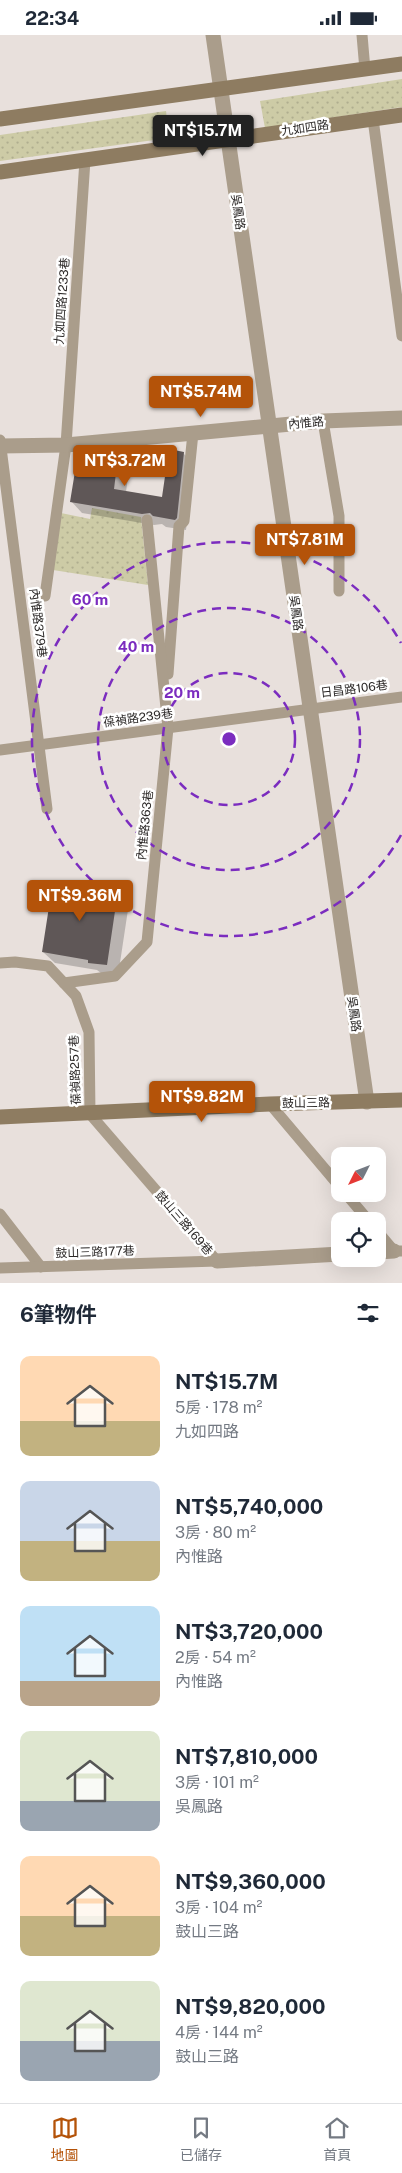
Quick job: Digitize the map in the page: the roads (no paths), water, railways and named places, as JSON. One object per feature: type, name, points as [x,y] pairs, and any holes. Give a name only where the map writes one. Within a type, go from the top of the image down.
[{"type":"street","name":"吳鳳路","points":[[213,35],[367,1102]]},
{"type":"street","points":[[0,119],[402,64]]},
{"type":"street","name":"九如四路","points":[[0,172],[228,138],[402,115]]},
{"type":"street","name":"內惟路","points":[[0,444],[66,445],[323,421],[402,419]]},
{"type":"street","name":"鼓山三路","points":[[0,1117],[270,1104],[402,1101]]},
{"type":"street","name":"鼓山三路169巷","points":[[216,1261],[331,1255]]},
{"type":"lane","points":[[362,35],[365,70]]},
{"type":"lane","points":[[373,119],[402,336]]},
{"type":"lane","name":"九如四路1233巷","points":[[66,445],[85,159]]},
{"type":"lane","points":[[323,421],[339,516],[339,591]]},
{"type":"lane","name":"內惟路363巷","points":[[166,704],[179,526],[184,521],[193,433]]},
{"type":"lane","name":"內惟路379巷","points":[[0,444],[47,809]]},
{"type":"lane","name":"內惟路379巷","points":[[45,596],[66,445]]},
{"type":"lane","name":"內惟路363巷","points":[[64,983],[114,975],[147,942],[168,728],[148,520]]},
{"type":"lane","points":[[155,596],[174,596]]},
{"type":"lane","name":"日昌路106巷","points":[[310,708],[402,697]]},
{"type":"lane","name":"葆禎路239巷","points":[[0,750],[310,708]]},
{"type":"lane","name":"葆禎路257巷","points":[[0,963],[15,962],[48,966],[76,996],[89,1032],[90,1114]]},
{"type":"lane","points":[[270,1104],[331,1176]]},
{"type":"lane","name":"鼓山三路169巷","points":[[90,1114],[216,1261]]},
{"type":"lane","name":"鼓山三路177巷","points":[[0,1214],[41,1267],[216,1261]]},
{"type":"lane","points":[[386,1239],[398,1251]]},
{"type":"lane","points":[[0,1268],[41,1267]]}]
